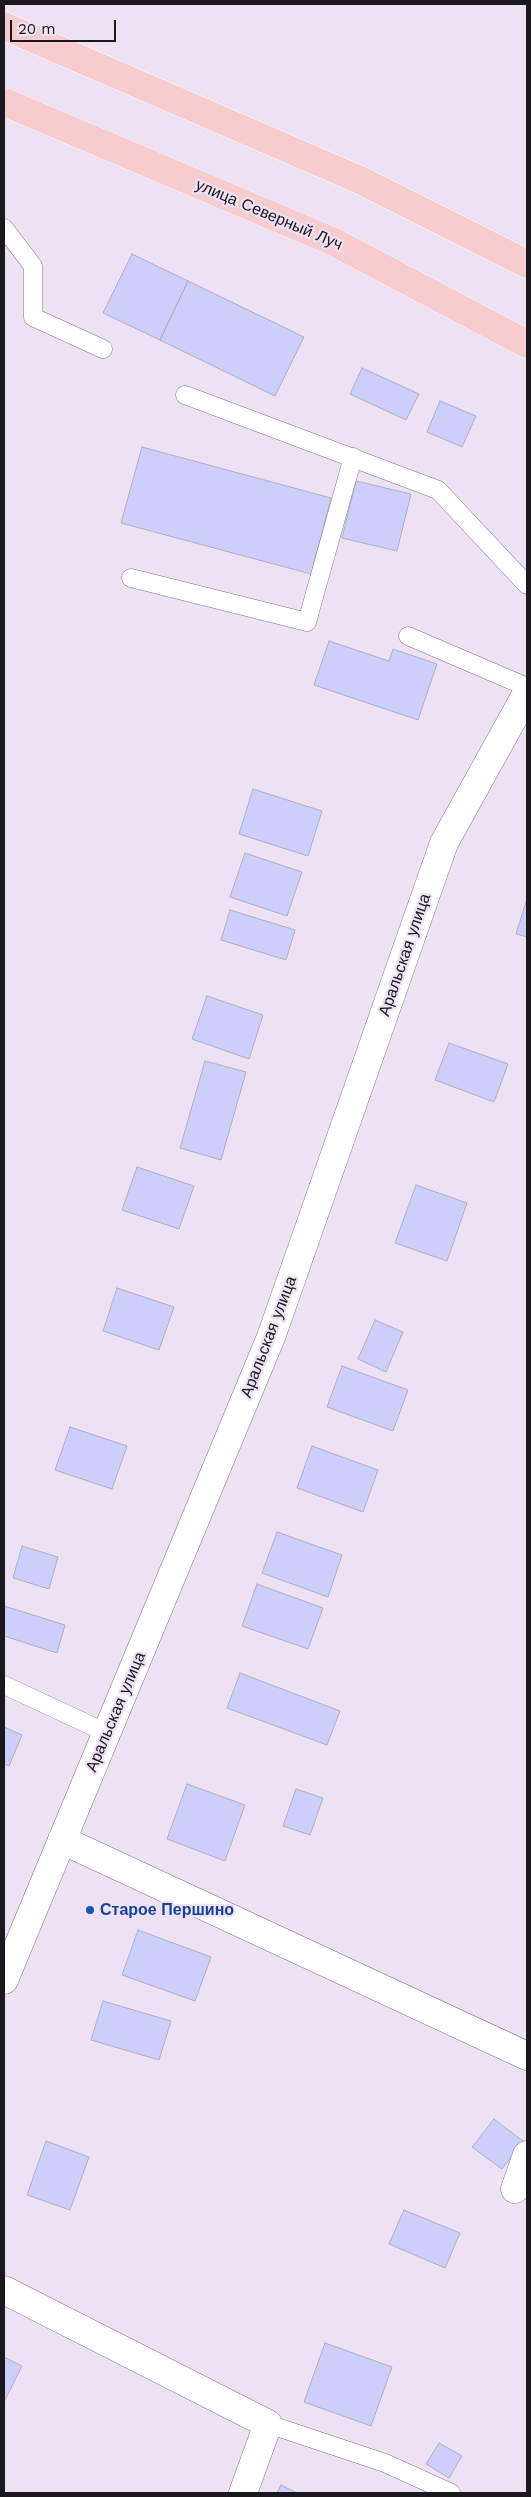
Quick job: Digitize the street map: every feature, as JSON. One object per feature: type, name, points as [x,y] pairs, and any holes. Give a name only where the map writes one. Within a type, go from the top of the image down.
[{"type":"main road","points":[[4,26],[360,180],[527,264]]},
{"type":"main road","name":"улица Северный Луч","points":[[4,102],[334,242],[527,344]]},
{"type":"street","name":"Аральская улица","points":[[4,1980],[271,1337],[444,843],[527,693]]},
{"type":"street","points":[[62,1840],[527,2056]]},
{"type":"street","points":[[515,2189],[527,2155]]},
{"type":"street","points":[[4,2290],[268,2424],[243,2493]]},
{"type":"lane","points":[[4,228],[33,266],[33,317],[103,349]]},
{"type":"lane","points":[[185,395],[438,490],[527,586]]},
{"type":"lane","points":[[131,578],[307,622],[353,457]]},
{"type":"lane","points":[[408,636],[527,688]]},
{"type":"lane","points":[[4,1686],[107,1733]]},
{"type":"lane","points":[[268,2424],[385,2463],[450,2493]]},
{"type":"building","points":[[132,254],[188,281],[160,340],[103,313]]},
{"type":"building","points":[[188,281],[304,337],[275,396],[160,340]]},
{"type":"building","points":[[362,368],[419,394],[406,420],[350,394]]},
{"type":"building","points":[[440,401],[476,416],[462,447],[427,432]]},
{"type":"building","points":[[142,447],[331,498],[311,574],[121,523]]},
{"type":"building","points":[[356,481],[411,494],[397,551],[342,538]]},
{"type":"building","points":[[329,641],[389,661],[393,649],[437,664],[418,720],[314,685]]},
{"type":"building","points":[[253,789],[322,811],[308,856],[239,834]]},
{"type":"building","points":[[245,853],[302,872],[287,916],[230,897]]},
{"type":"building","points":[[527,899],[527,937],[516,934]]},
{"type":"building","points":[[230,910],[295,930],[286,960],[221,940]]},
{"type":"building","points":[[207,996],[263,1015],[249,1059],[192,1039]]},
{"type":"building","points":[[449,1043],[508,1064],[494,1102],[435,1080]]},
{"type":"building","points":[[205,1061],[246,1072],[221,1160],[180,1148]]},
{"type":"building","points":[[137,1167],[194,1186],[179,1229],[122,1210]]},
{"type":"building","points":[[416,1185],[467,1203],[447,1261],[395,1243]]},
{"type":"building","points":[[117,1288],[174,1307],[159,1350],[103,1331]]},
{"type":"building","points":[[375,1320],[403,1332],[386,1372],[358,1359]]},
{"type":"building","points":[[342,1366],[408,1390],[393,1431],[327,1407]]},
{"type":"building","points":[[70,1427],[127,1446],[112,1489],[55,1470]]},
{"type":"building","points":[[312,1446],[378,1470],[363,1512],[297,1488]]},
{"type":"building","points":[[277,1532],[342,1555],[328,1597],[262,1573]]},
{"type":"building","points":[[22,1546],[58,1557],[49,1589],[13,1578]]},
{"type":"building","points":[[257,1584],[323,1608],[308,1649],[242,1626]]},
{"type":"building","points":[[4,1606],[65,1625],[57,1653],[4,1636]]},
{"type":"building","points":[[240,1673],[340,1711],[327,1745],[227,1708]]},
{"type":"building","points":[[4,1727],[22,1735],[9,1766],[4,1764]]},
{"type":"building","points":[[187,1784],[245,1805],[225,1861],[167,1839]]},
{"type":"building","points":[[296,1789],[323,1798],[310,1835],[283,1826]]},
{"type":"building","points":[[138,1930],[211,1957],[195,2001],[122,1975]]},
{"type":"building","points":[[103,2001],[171,2021],[159,2060],[91,2040]]},
{"type":"building","points":[[494,2119],[523,2141],[502,2169],[472,2147]]},
{"type":"building","points":[[46,2141],[89,2157],[70,2210],[27,2195]]},
{"type":"building","points":[[404,2210],[460,2233],[445,2268],[389,2244]]},
{"type":"building","points":[[325,2343],[392,2367],[371,2426],[304,2402]]},
{"type":"building","points":[[4,2357],[22,2366],[4,2402]]},
{"type":"building","points":[[439,2443],[462,2456],[449,2478],[426,2464]]},
{"type":"building","points":[[281,2485],[297,2493],[277,2493]]},
{"type":"place","name":"Старое Першино","points":[[90,1910]]}]
